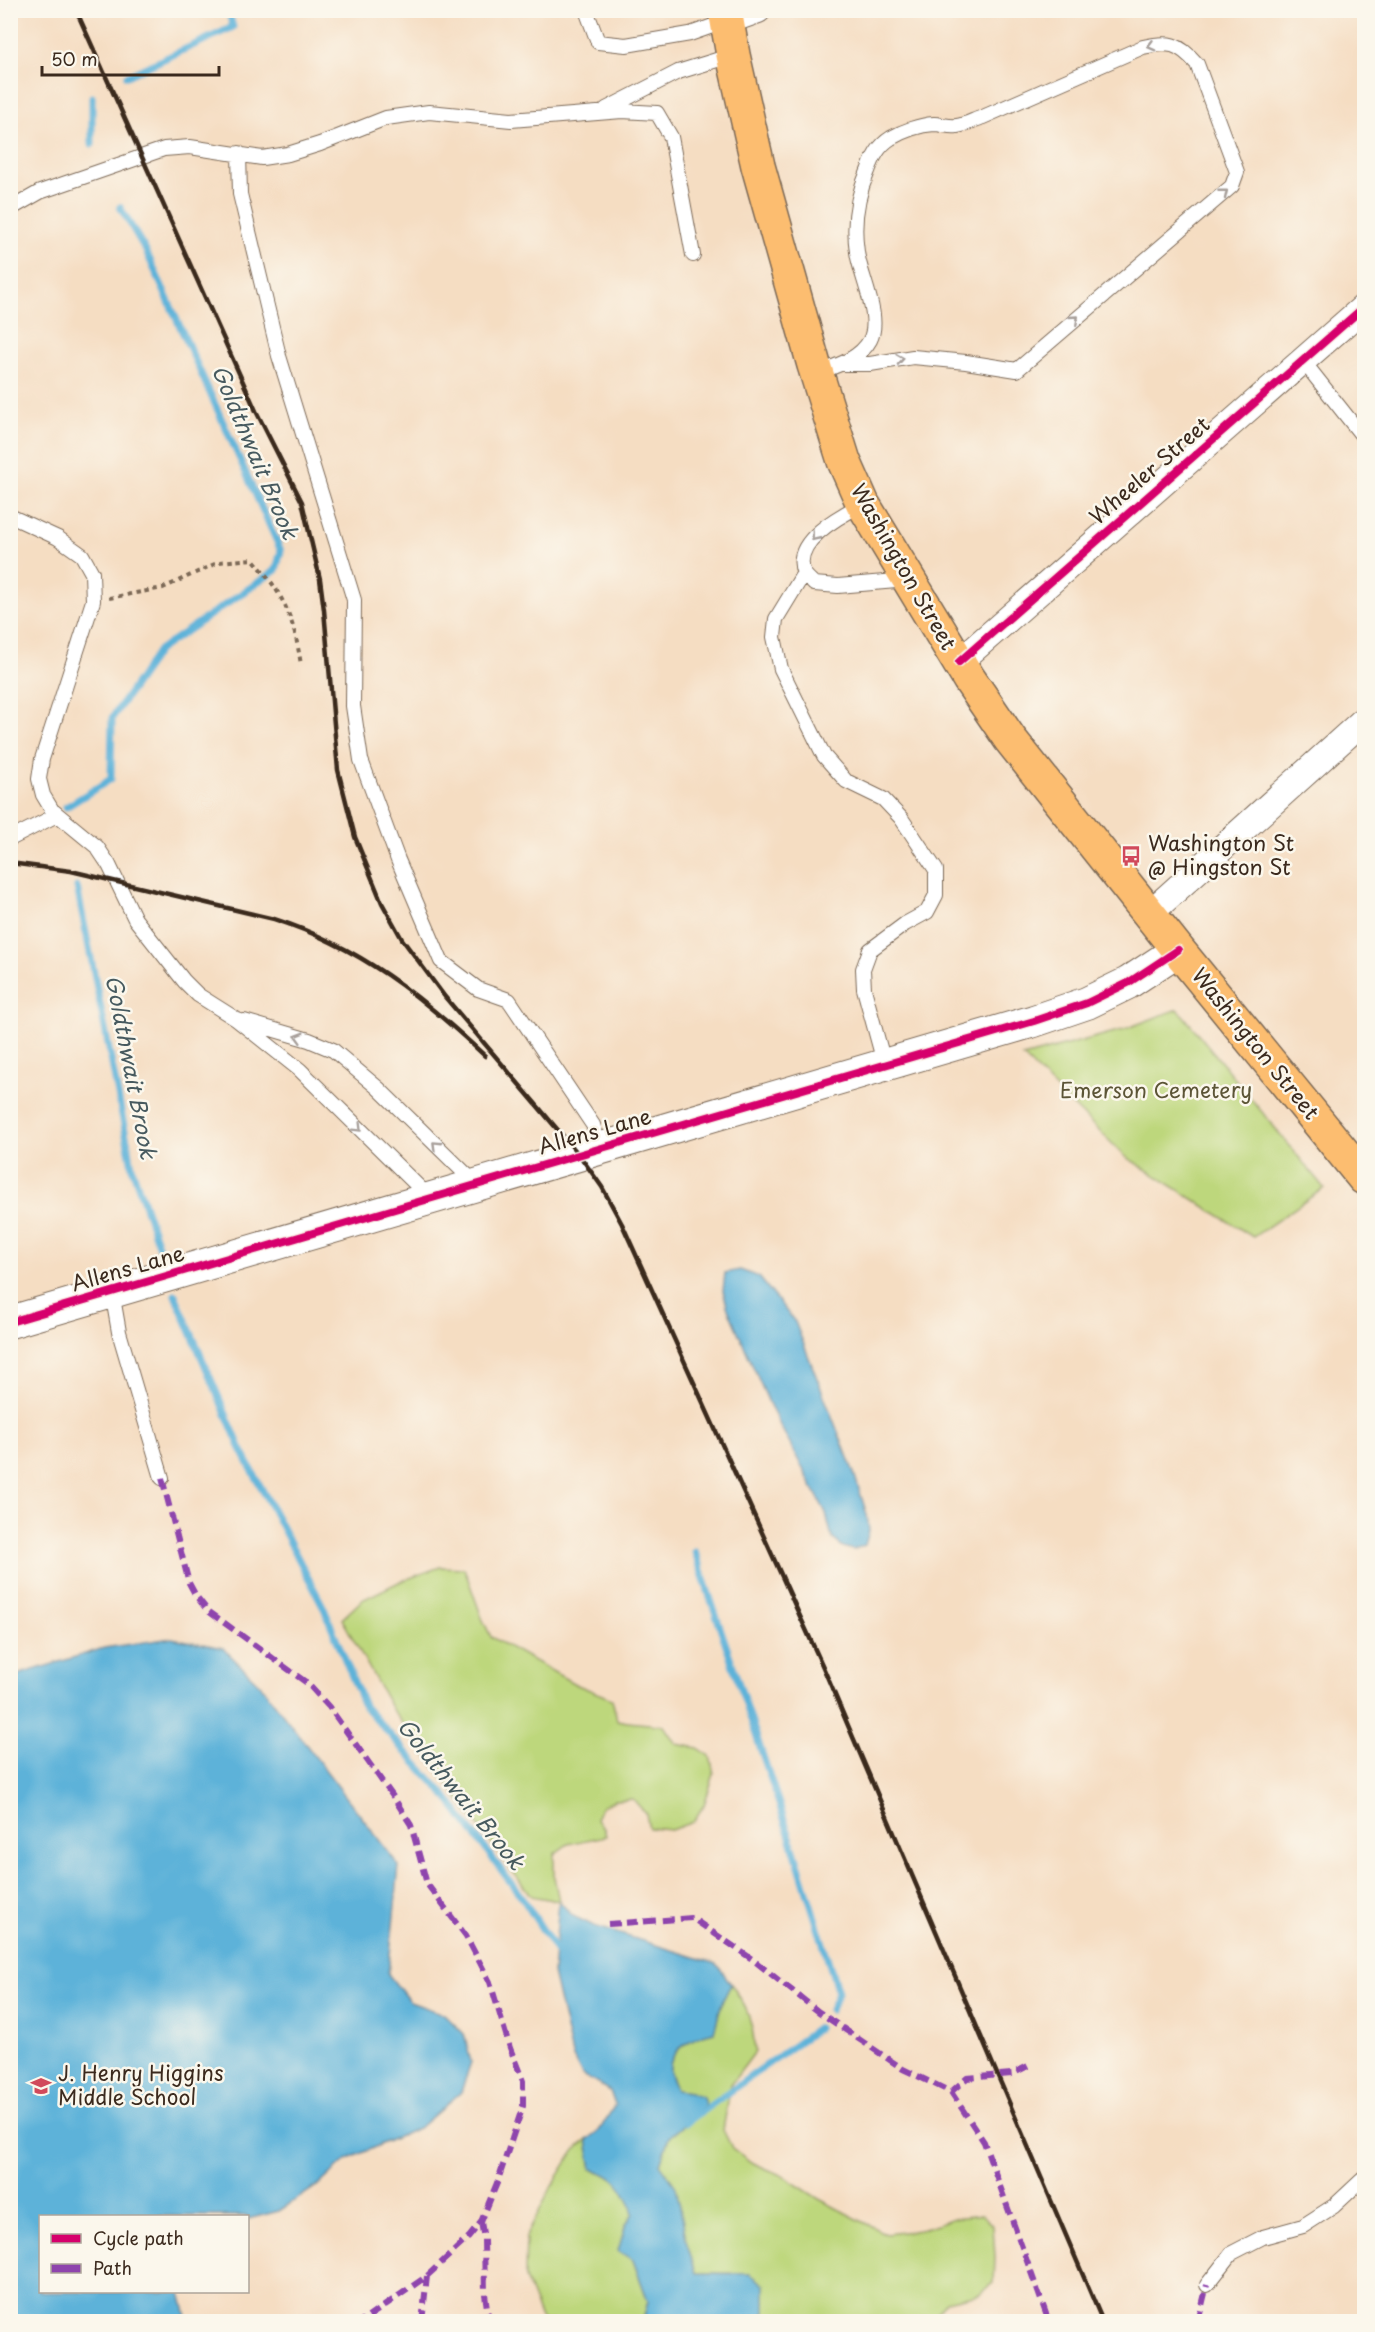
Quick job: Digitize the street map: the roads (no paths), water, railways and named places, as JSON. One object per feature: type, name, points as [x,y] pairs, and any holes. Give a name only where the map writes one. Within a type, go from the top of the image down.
[{"type":"main road","name":"Washington Street","points":[[726,16],[758,166],[830,369],[844,461],[863,504],[959,662],[1010,739],[1178,950],[1365,1178]]},
{"type":"street","points":[[726,16],[758,10]]},
{"type":"street","name":"Wheeler Street","points":[[959,662],[1365,307]]},
{"type":"street","points":[[1149,914],[1365,720]]},
{"type":"street","name":"Allens Lane","points":[[10,1322],[885,1066],[1087,1003],[1128,982],[1178,950]]},
{"type":"lane","points":[[586,10],[598,42],[626,45],[690,34],[726,16]]},
{"type":"lane","points":[[1163,43],[1176,45],[1188,53],[1197,64],[1237,172],[1232,186],[1017,370],[913,357],[830,369],[865,349],[872,338],[873,314],[857,255],[855,235],[862,186],[880,147],[891,138],[909,130],[933,124],[956,126],[983,117],[1143,47],[1163,43]]},
{"type":"lane","points":[[599,113],[678,72],[733,55]]},
{"type":"lane","points":[[10,209],[40,192],[164,149],[190,147],[262,158],[288,154],[320,144],[386,118],[429,112],[511,120],[622,111],[657,113],[671,137],[693,255]]},
{"type":"lane","points":[[239,153],[240,194],[279,356],[354,600],[353,706],[361,760],[398,860],[441,961],[478,989],[509,1000],[593,1125],[600,1150]]},
{"type":"lane","points":[[1303,361],[1365,438]]},
{"type":"lane","points":[[863,504],[835,518],[816,534],[803,555],[804,573],[776,619],[774,637],[781,669],[824,756],[846,781],[883,799],[901,818],[936,870],[936,895],[927,912],[905,924],[870,950],[864,969],[864,989],[885,1066]]},
{"type":"lane","points":[[10,516],[58,538],[82,555],[92,573],[93,601],[42,759],[39,779],[43,795],[57,815],[97,847],[109,865],[135,919],[184,981],[300,1070],[431,1200]]},
{"type":"lane","points":[[804,573],[814,584],[838,586],[909,580]]},
{"type":"lane","points":[[10,839],[57,815]]},
{"type":"lane","points":[[236,1019],[309,1040],[333,1050],[378,1088],[478,1186]]},
{"type":"lane","points":[[112,1292],[119,1332],[162,1478]]},
{"type":"lane","points":[[1207,2285],[1232,2253],[1263,2236],[1303,2226],[1334,2206],[1365,2178]]},
{"type":"water","points":[[740,1270],[759,1277],[795,1322],[854,1473],[867,1515],[869,1531],[865,1545],[853,1550],[843,1547],[832,1538],[826,1513],[772,1410],[728,1309],[723,1291],[725,1273]]},
{"type":"water","points":[[172,1638],[223,1648],[262,1687],[399,1866],[388,1974],[410,2002],[444,2014],[464,2034],[471,2062],[461,2092],[420,2127],[346,2160],[320,2184],[279,2211],[249,2219],[249,2215],[39,2215],[39,2293],[181,2293],[188,2321],[11,2321],[11,1677],[104,1648]]},
{"type":"water","points":[[559,1901],[573,1916],[594,1926],[717,1964],[731,1984],[722,2002],[714,2032],[684,2044],[671,2063],[670,2073],[676,2090],[703,2097],[705,2105],[669,2137],[660,2164],[676,2187],[687,2243],[696,2273],[750,2274],[765,2285],[765,2313],[753,2321],[643,2321],[648,2301],[633,2260],[618,2251],[625,2227],[633,2213],[624,2190],[608,2175],[592,2169],[587,2140],[599,2131],[615,2105],[610,2091],[582,2075],[572,2055],[553,1973]]},
{"type":"waterway","name":"Goldthwait Brook","points":[[127,76],[233,27],[228,10]]},
{"type":"waterway","name":"Goldthwait Brook","points":[[92,97],[92,144]]},
{"type":"waterway","name":"Goldthwait Brook","points":[[66,807],[111,779],[112,718],[159,650],[276,570],[281,551],[146,251],[120,207]]},
{"type":"waterway","name":"Goldthwait Brook","points":[[77,887],[133,1171],[160,1251]]},
{"type":"waterway","name":"Goldthwait Brook","points":[[175,1295],[240,1447],[323,1606],[364,1706],[445,1795],[523,1899],[559,1955]]},
{"type":"waterway","points":[[695,1552],[791,1840],[838,1992],[831,2010]]},
{"type":"waterway","points":[[686,2123],[818,2028]]},
{"type":"railway","points":[[76,10],[256,411],[302,502],[320,579],[338,770],[355,837],[382,903],[402,939],[445,997],[580,1156],[602,1187],[622,1224],[823,1667],[1103,2322]]},
{"type":"railway","points":[[10,863],[71,871],[274,919],[305,930],[361,958],[413,993],[485,1056]]},
{"type":"place","name":"Washington St @ Hingston St","points":[[1131,856]]},
{"type":"place","name":"J. Henry Higgins Middle School","points":[[41,2086]]},
{"type":"park label","name":"Emerson Cemetery","points":[[1156,1091]]}]
